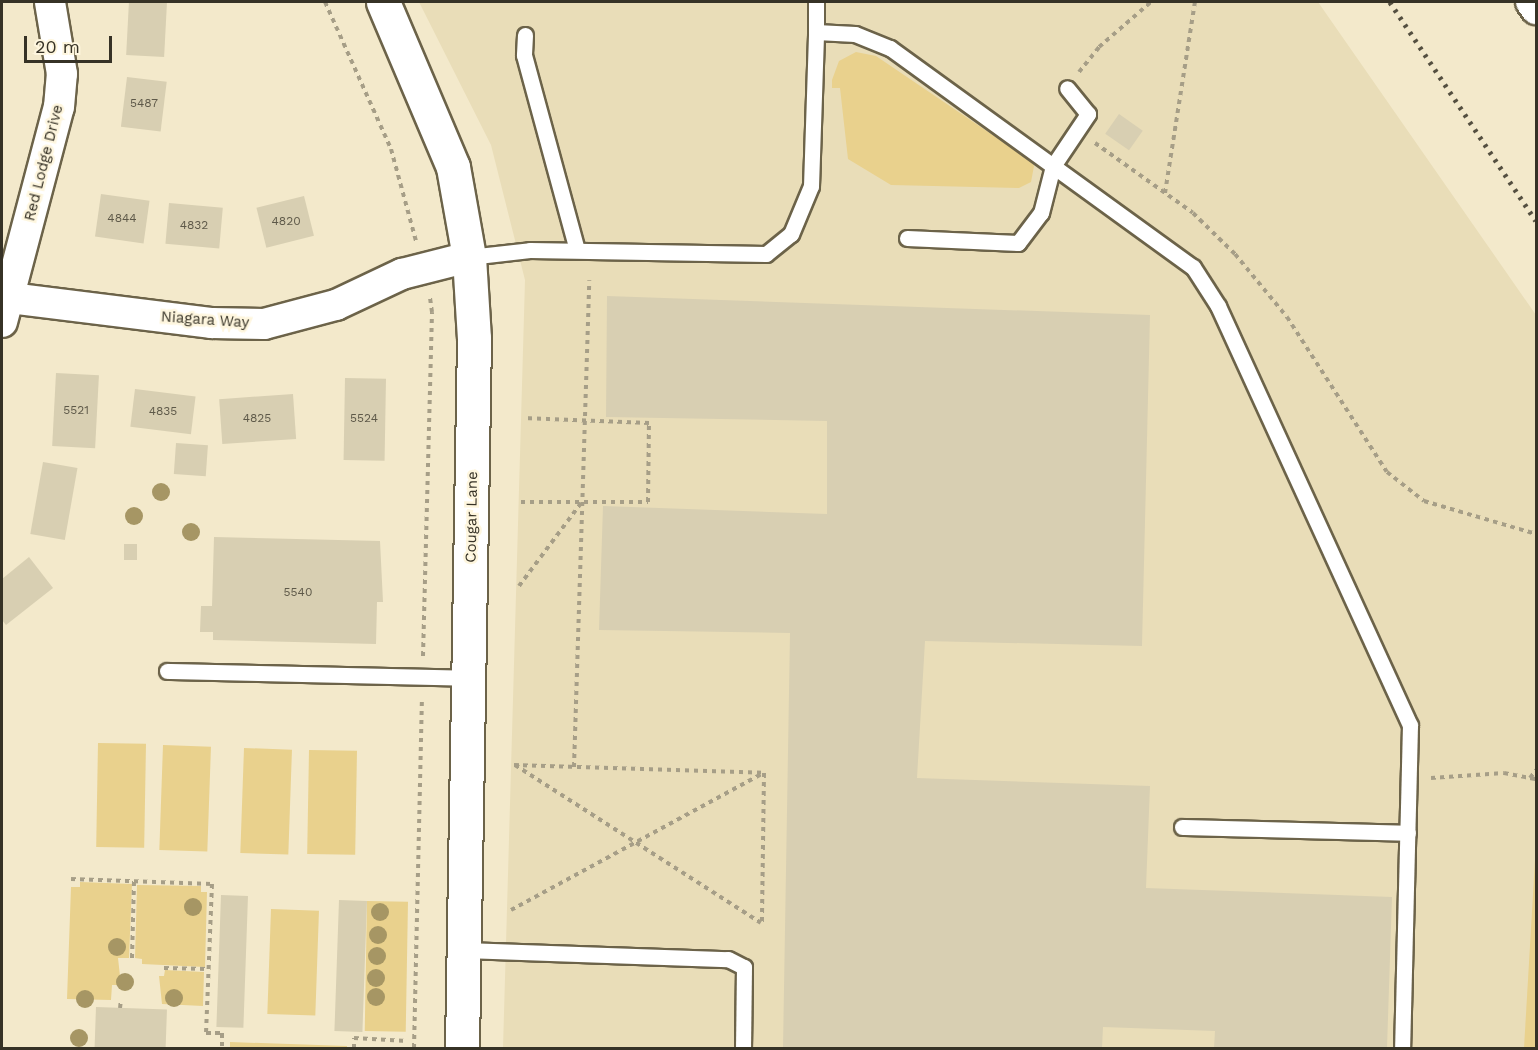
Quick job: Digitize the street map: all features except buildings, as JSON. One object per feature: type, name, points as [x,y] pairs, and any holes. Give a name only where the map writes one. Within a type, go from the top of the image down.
[{"type":"main road","name":"Cougar Lane","points":[[383,2],[453,167],[469,257],[474,338],[462,1048]]},
{"type":"street","name":"Red Lodge Drive","points":[[3,305],[59,107],[62,74],[50,2]]},
{"type":"street","points":[[1531,2],[1536,9]]},
{"type":"street","name":"Niagara Way","points":[[3,305],[212,323],[264,324],[336,305],[402,274],[469,257]]},
{"type":"lane","points":[[469,257],[577,250],[766,254],[791,234],[811,186],[816,2]]},
{"type":"lane","points":[[816,32],[855,34],[890,48],[1193,267],[1218,306],[1410,725],[1402,1048]]},
{"type":"lane","points":[[525,35],[524,56],[577,250]]},
{"type":"lane","points":[[907,238],[1018,243],[1041,213],[1053,166],[1088,114],[1067,88]]},
{"type":"lane","points":[[167,671],[470,678]]},
{"type":"lane","points":[[1182,827],[1408,832]]},
{"type":"lane","points":[[464,950],[728,959],[744,967],[743,1048]]},
{"type":"path","points":[[325,2],[381,123],[403,190]]},
{"type":"path","points":[[1067,88],[1099,47],[1151,2]]},
{"type":"path","points":[[1166,193],[1195,2]]},
{"type":"path","points":[[1077,130],[1193,213],[1235,254],[1287,317],[1387,472],[1425,501],[1536,534]]},
{"type":"path","points":[[574,767],[588,280]]},
{"type":"path","points":[[521,502],[648,502],[650,423],[523,418]]},
{"type":"path","points":[[519,586],[582,502]]},
{"type":"path","points":[[514,765],[574,767],[764,773],[762,923],[514,765]]},
{"type":"path","points":[[1530,778],[1536,770]]},
{"type":"path","points":[[511,910],[764,773]]},
{"type":"path","points":[[1410,778],[1504,773],[1536,779]]},
{"type":"path","points":[[71,879],[212,884],[206,1033],[222,1033],[222,1048]]},
{"type":"path","points":[[132,958],[134,882]]},
{"type":"path","points":[[164,968],[208,969]]},
{"type":"path","points":[[120,1008],[121,1000]]},
{"type":"path","points":[[354,1048],[354,1038],[407,1041]]},
{"type":"shaded area","points":[[419,2],[1318,2],[1536,315],[1536,1048],[503,1048],[525,280],[491,145]]},
{"type":"shaded area","points":[[856,52],[876,56],[1031,161],[1034,166],[1031,182],[1019,188],[891,185],[848,159],[840,88],[832,88],[832,80],[839,61]]},
{"type":"shaded area","points":[[98,743],[146,744],[144,848],[96,847]]},
{"type":"shaded area","points":[[163,745],[211,747],[207,852],[159,850]]},
{"type":"shaded area","points":[[244,748],[292,750],[288,855],[240,853]]},
{"type":"shaded area","points":[[309,750],[357,751],[355,855],[307,854]]},
{"type":"shaded area","points":[[1536,843],[1536,1048],[1524,1048]]},
{"type":"shaded area","points":[[80,882],[132,884],[129,958],[118,958],[121,985],[112,985],[111,1000],[67,999],[71,887],[80,887]]},
{"type":"shaded area","points":[[137,885],[201,886],[201,892],[207,892],[205,967],[142,964],[142,959],[135,958]]},
{"type":"shaded area","points":[[367,901],[408,902],[406,1032],[365,1031]]},
{"type":"shaded area","points":[[271,909],[319,911],[315,1016],[267,1014]]},
{"type":"shaded area","points":[[165,970],[204,972],[203,1006],[162,1004],[159,976],[164,976]]},
{"type":"shaded area","points":[[230,1042],[347,1046],[347,1048],[230,1048]]},
{"type":"railway","points":[[1390,2],[1536,221]]}]
